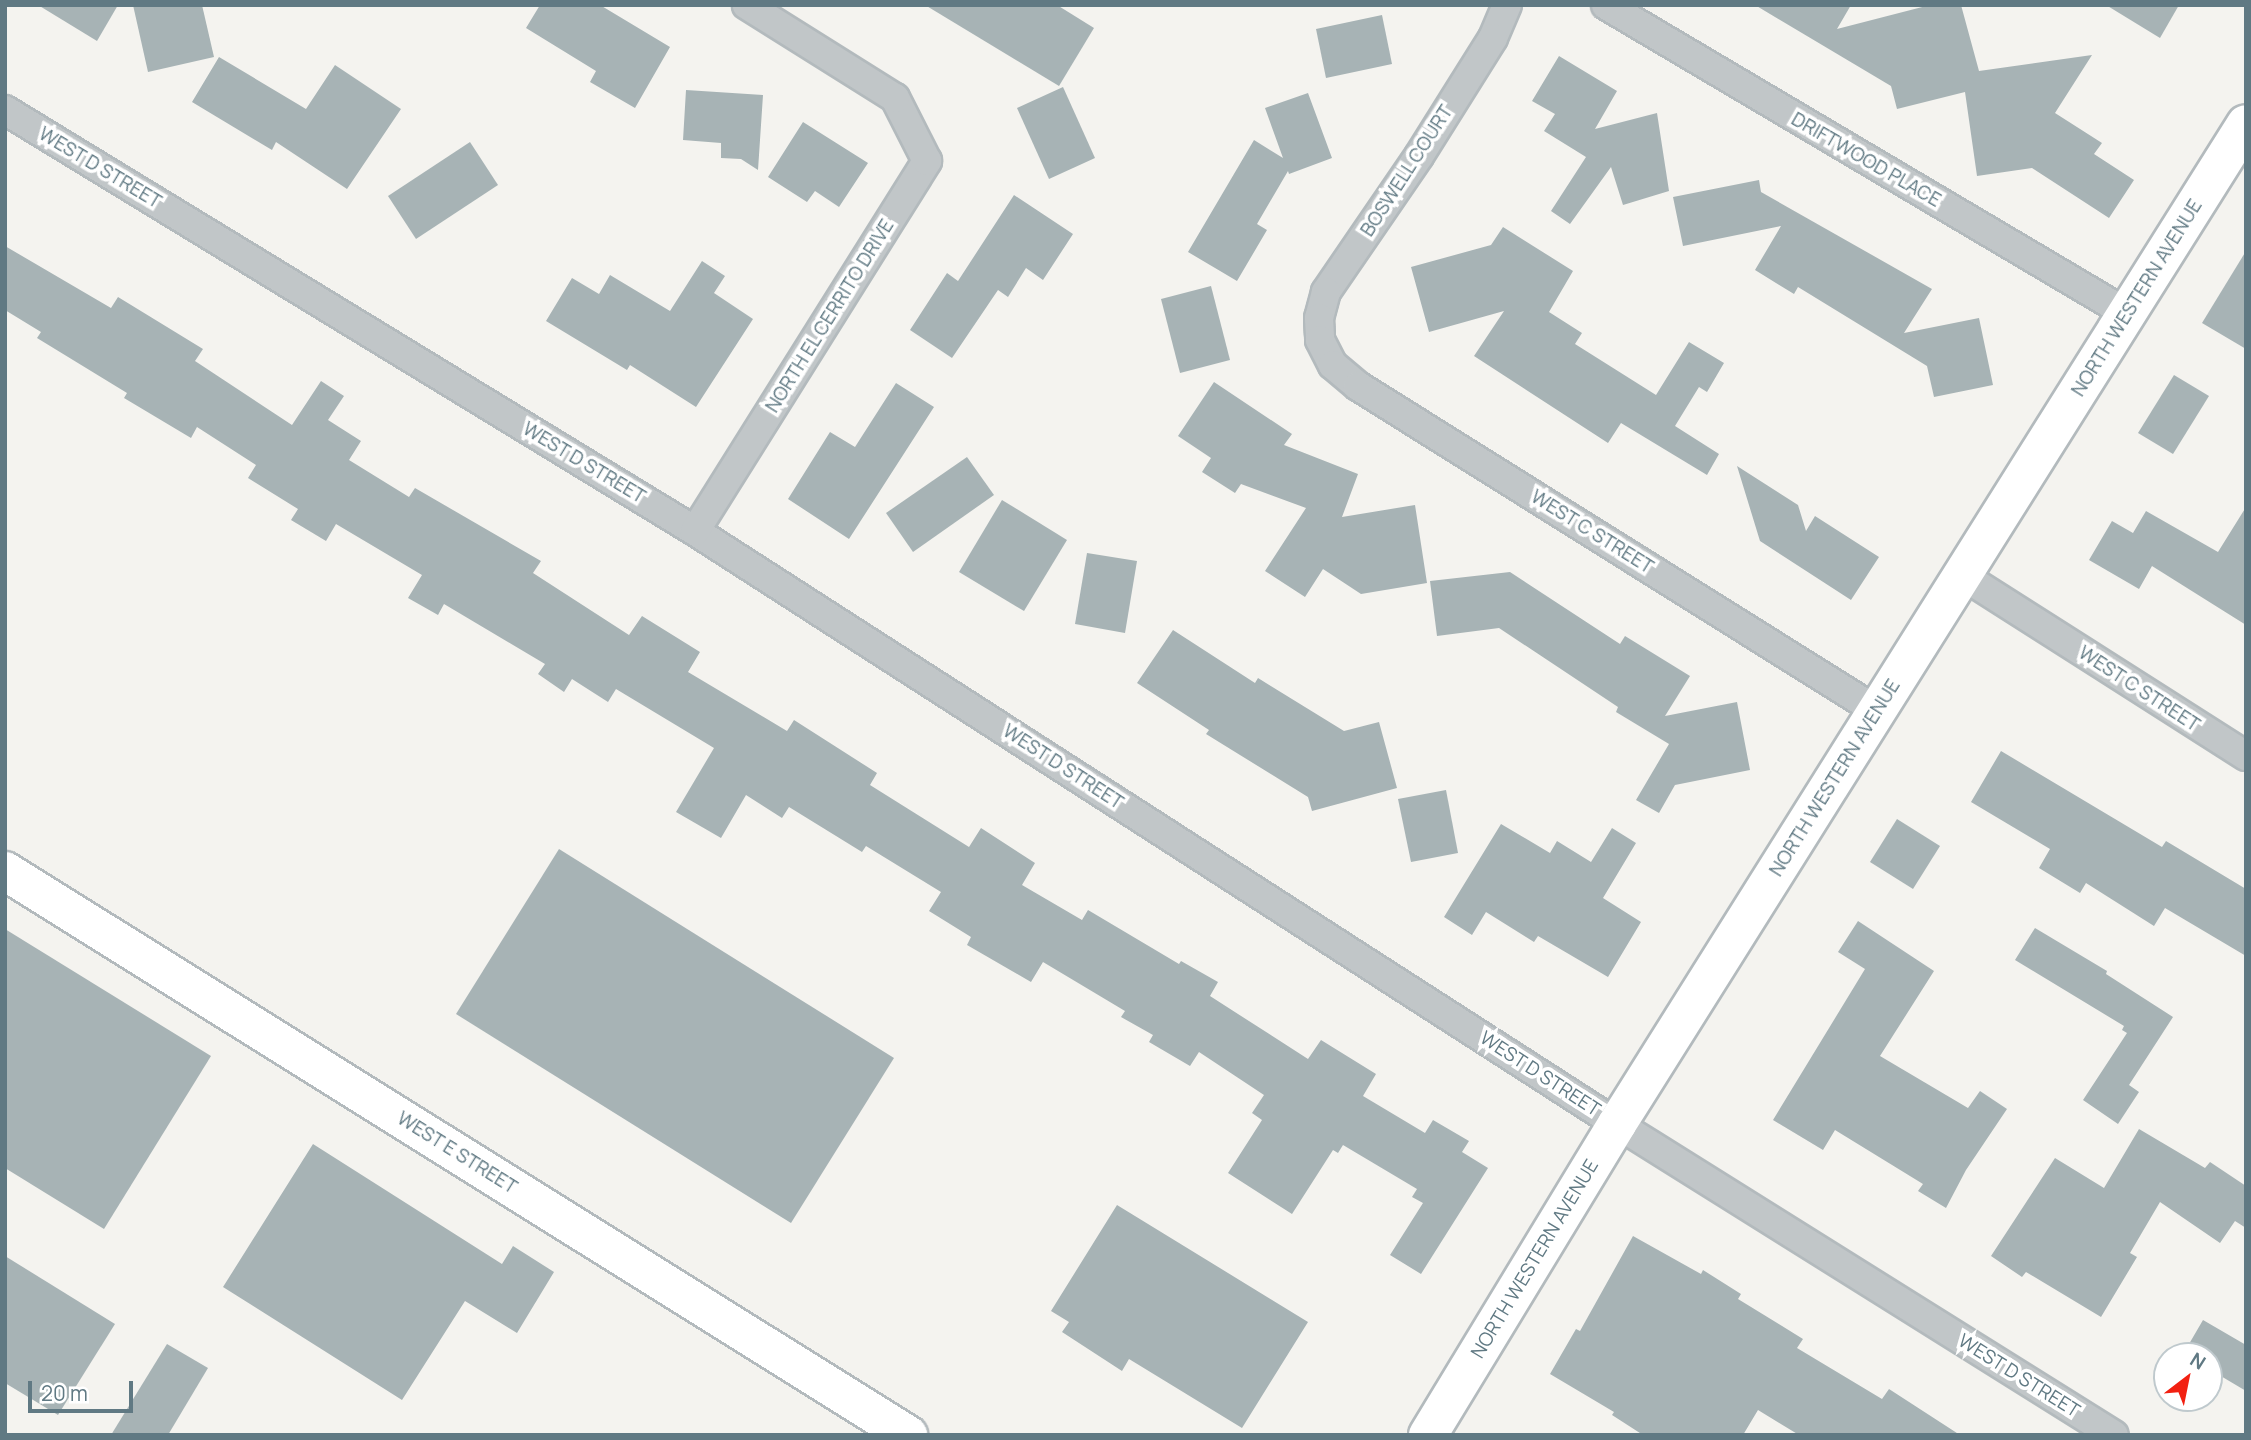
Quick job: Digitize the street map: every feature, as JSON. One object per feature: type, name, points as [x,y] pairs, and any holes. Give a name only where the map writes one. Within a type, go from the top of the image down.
[{"type":"main road","name":"NORTH WESTERN AVENUE","points":[[1428,1435],[1618,1124],[2246,124]]},
{"type":"main road","name":"WEST E STREET","points":[[5,870],[908,1435]]},
{"type":"street","name":"NORTH EL CERRITO DRIVE","points":[[695,531],[927,161],[895,98],[747,5]]},
{"type":"street","name":"BOSWELL COURT","points":[[1320,340],[1319,318],[1326,292],[1419,156],[1493,37],[1507,5]]},
{"type":"street","name":"DRIFTWOOD PLACE","points":[[1606,5],[2128,314]]},
{"type":"street","name":"WEST D STREET","points":[[5,110],[695,531],[1618,1124],[2114,1435]]},
{"type":"street","name":"WEST C STREET","points":[[1320,340],[1334,365],[1358,386],[1877,711]]},
{"type":"street","name":"WEST C STREET","points":[[1962,576],[2246,756]]},
{"type":"building","points":[[38,5],[118,5],[97,41]]},
{"type":"building","points":[[133,5],[202,5],[214,57],[148,72]]},
{"type":"building","points":[[540,5],[600,5],[670,47],[635,108],[590,82],[596,71],[526,28]]},
{"type":"building","points":[[925,5],[1057,5],[1094,28],[1059,86]]},
{"type":"building","points":[[1755,5],[1851,5],[1837,29],[1930,5],[1961,5],[1979,71],[2092,55],[2055,113],[2102,143],[2094,154],[2134,180],[2109,218],[2032,168],[1977,176],[1965,92],[1897,109],[1891,86]]},
{"type":"building","points":[[2106,5],[2179,5],[2160,38]]},
{"type":"building","points":[[1382,15],[1392,64],[1326,78],[1316,29]]},
{"type":"building","points":[[1559,56],[1617,91],[1595,129],[1657,113],[1669,191],[1623,205],[1611,167],[1570,224],[1551,211],[1586,157],[1544,131],[1555,114],[1532,101]]},
{"type":"building","points":[[219,57],[306,109],[335,65],[401,109],[347,189],[276,142],[272,150],[192,102]]},
{"type":"building","points":[[1063,87],[1095,158],[1049,179],[1017,108]]},
{"type":"building","points":[[686,90],[763,95],[758,170],[741,159],[721,158],[721,143],[683,140]]},
{"type":"building","points":[[1308,93],[1332,158],[1289,174],[1288,171],[1257,224],[1267,230],[1237,281],[1188,252],[1254,140],[1283,158],[1265,108]]},
{"type":"building","points":[[803,122],[868,163],[839,207],[815,191],[807,202],[768,177]]},
{"type":"building","points":[[470,142],[498,185],[416,239],[388,196]]},
{"type":"building","points":[[1759,180],[1761,192],[1932,289],[1904,333],[1979,318],[1993,385],[1934,397],[1927,366],[1798,287],[1794,294],[1755,270],[1781,226],[1683,246],[1673,197]]},
{"type":"building","points":[[1014,195],[1073,234],[1043,280],[1026,268],[1008,297],[998,290],[952,358],[910,330],[947,273],[958,281]]},
{"type":"building","points":[[1503,227],[1573,271],[1549,312],[1582,333],[1575,344],[1656,395],[1689,342],[1724,363],[1707,392],[1699,387],[1675,426],[1719,454],[1707,475],[1621,423],[1608,443],[1474,356],[1504,311],[1429,332],[1411,267],[1491,245]]},
{"type":"building","points":[[5,246],[111,308],[118,297],[203,349],[195,361],[292,425],[321,381],[344,396],[328,420],[361,441],[349,460],[409,497],[415,488],[541,561],[533,573],[629,635],[642,616],[700,652],[688,672],[787,731],[794,720],[877,773],[870,785],[969,847],[981,828],[1035,863],[1022,885],[1082,920],[1088,910],[1179,964],[1181,961],[1218,982],[1210,996],[1308,1059],[1321,1040],[1376,1074],[1363,1096],[1425,1133],[1433,1120],[1469,1141],[1462,1152],[1488,1168],[1421,1274],[1390,1255],[1423,1203],[1412,1197],[1417,1189],[1343,1145],[1338,1153],[1333,1150],[1292,1214],[1228,1173],[1262,1120],[1252,1113],[1264,1095],[1199,1052],[1190,1066],[1149,1042],[1153,1035],[1121,1017],[1125,1011],[1043,962],[1031,982],[967,945],[971,937],[929,911],[941,892],[866,846],[862,852],[789,807],[782,818],[746,795],[721,838],[676,812],[714,748],[616,689],[608,702],[572,679],[564,692],[538,674],[545,664],[444,604],[438,615],[408,598],[422,575],[336,524],[326,541],[291,520],[298,509],[248,478],[256,465],[197,427],[191,438],[124,398],[127,393],[37,338],[41,332],[5,310]]},
{"type":"building","points":[[2246,251],[2246,349],[2202,323]]},
{"type":"building","points":[[702,261],[725,276],[714,293],[753,319],[696,407],[630,365],[627,370],[546,321],[572,278],[599,294],[610,275],[670,311]]},
{"type":"building","points":[[1211,286],[1230,360],[1180,373],[1161,299]]},
{"type":"building","points":[[2174,375],[2209,396],[2173,454],[2138,433]]},
{"type":"building","points":[[1214,382],[1292,434],[1284,445],[1358,474],[1342,517],[1415,505],[1427,583],[1361,594],[1323,569],[1305,597],[1265,571],[1306,508],[1241,484],[1235,493],[1202,472],[1211,458],[1178,436]]},
{"type":"building","points":[[896,383],[934,407],[849,539],[788,499],[830,432],[855,447]]},
{"type":"building","points":[[967,457],[994,495],[913,552],[886,513]]},
{"type":"building","points":[[1737,466],[1798,505],[1806,531],[1815,516],[1879,557],[1851,600],[1760,541]]},
{"type":"building","points":[[1002,500],[1067,540],[1024,611],[959,572]]},
{"type":"building","points":[[2246,507],[2246,625],[2152,566],[2139,589],[2089,560],[2112,521],[2133,533],[2146,511],[2218,552]]},
{"type":"building","points":[[1087,553],[1137,561],[1125,633],[1075,624]]},
{"type":"building","points":[[1510,572],[1620,644],[1625,636],[1690,676],[1665,716],[1737,702],[1750,770],[1675,785],[1659,813],[1636,800],[1669,744],[1616,712],[1618,707],[1499,628],[1437,636],[1430,581]]},
{"type":"building","points":[[1173,630],[1255,683],[1258,678],[1344,731],[1379,722],[1397,788],[1312,811],[1308,797],[1206,734],[1209,730],[1137,683]]},
{"type":"building","points":[[2001,751],[2162,847],[2166,841],[2246,889],[2246,956],[2165,908],[2154,926],[2086,883],[2080,893],[2039,868],[2050,849],[1971,802]]},
{"type":"building","points":[[1446,790],[1458,853],[1411,862],[1398,799]]},
{"type":"building","points":[[1897,819],[1940,846],[1913,889],[1870,862]]},
{"type":"building","points":[[1501,824],[1550,853],[1557,841],[1591,862],[1612,828],[1636,843],[1603,898],[1641,922],[1608,977],[1538,936],[1534,942],[1486,912],[1472,935],[1444,917]]},
{"type":"building","points":[[559,849],[894,1058],[791,1223],[456,1014]]},
{"type":"building","points":[[1858,921],[1934,971],[1880,1056],[1968,1108],[1980,1091],[2007,1109],[1966,1170],[1946,1208],[1918,1191],[1923,1184],[1835,1130],[1823,1150],[1773,1120],[1865,969],[1838,952]]},
{"type":"building","points":[[2035,928],[2107,971],[2106,974],[2173,1017],[2129,1085],[2139,1092],[2118,1124],[2083,1100],[2127,1033],[2122,1030],[2124,1026],[2015,960]]},
{"type":"building","points":[[5,929],[211,1056],[104,1229],[5,1168]]},
{"type":"building","points":[[2139,1129],[2205,1168],[2210,1162],[2246,1186],[2246,1228],[2235,1221],[2220,1243],[2160,1202],[2130,1253],[2137,1257],[2101,1317],[2026,1272],[2022,1277],[1991,1256],[2055,1158],[2104,1188]]},
{"type":"building","points":[[313,1144],[502,1264],[513,1246],[554,1272],[517,1333],[465,1301],[402,1400],[223,1287]]},
{"type":"building","points":[[1117,1205],[1308,1322],[1242,1428],[1129,1359],[1122,1371],[1062,1332],[1069,1322],[1051,1311]]},
{"type":"building","points":[[1633,1236],[1701,1274],[1703,1270],[1741,1294],[1738,1299],[1803,1339],[1797,1348],[1882,1399],[1889,1389],[1960,1435],[1799,1435],[1758,1410],[1743,1435],[1643,1435],[1612,1415],[1614,1412],[1550,1374],[1576,1329],[1580,1331]]},
{"type":"building","points":[[5,1256],[115,1324],[58,1415],[5,1383]]},
{"type":"building","points":[[2203,1320],[2246,1345],[2246,1391],[2223,1377],[2223,1342],[2190,1342]]},
{"type":"building","points":[[167,1344],[208,1368],[168,1435],[111,1435]]}]
